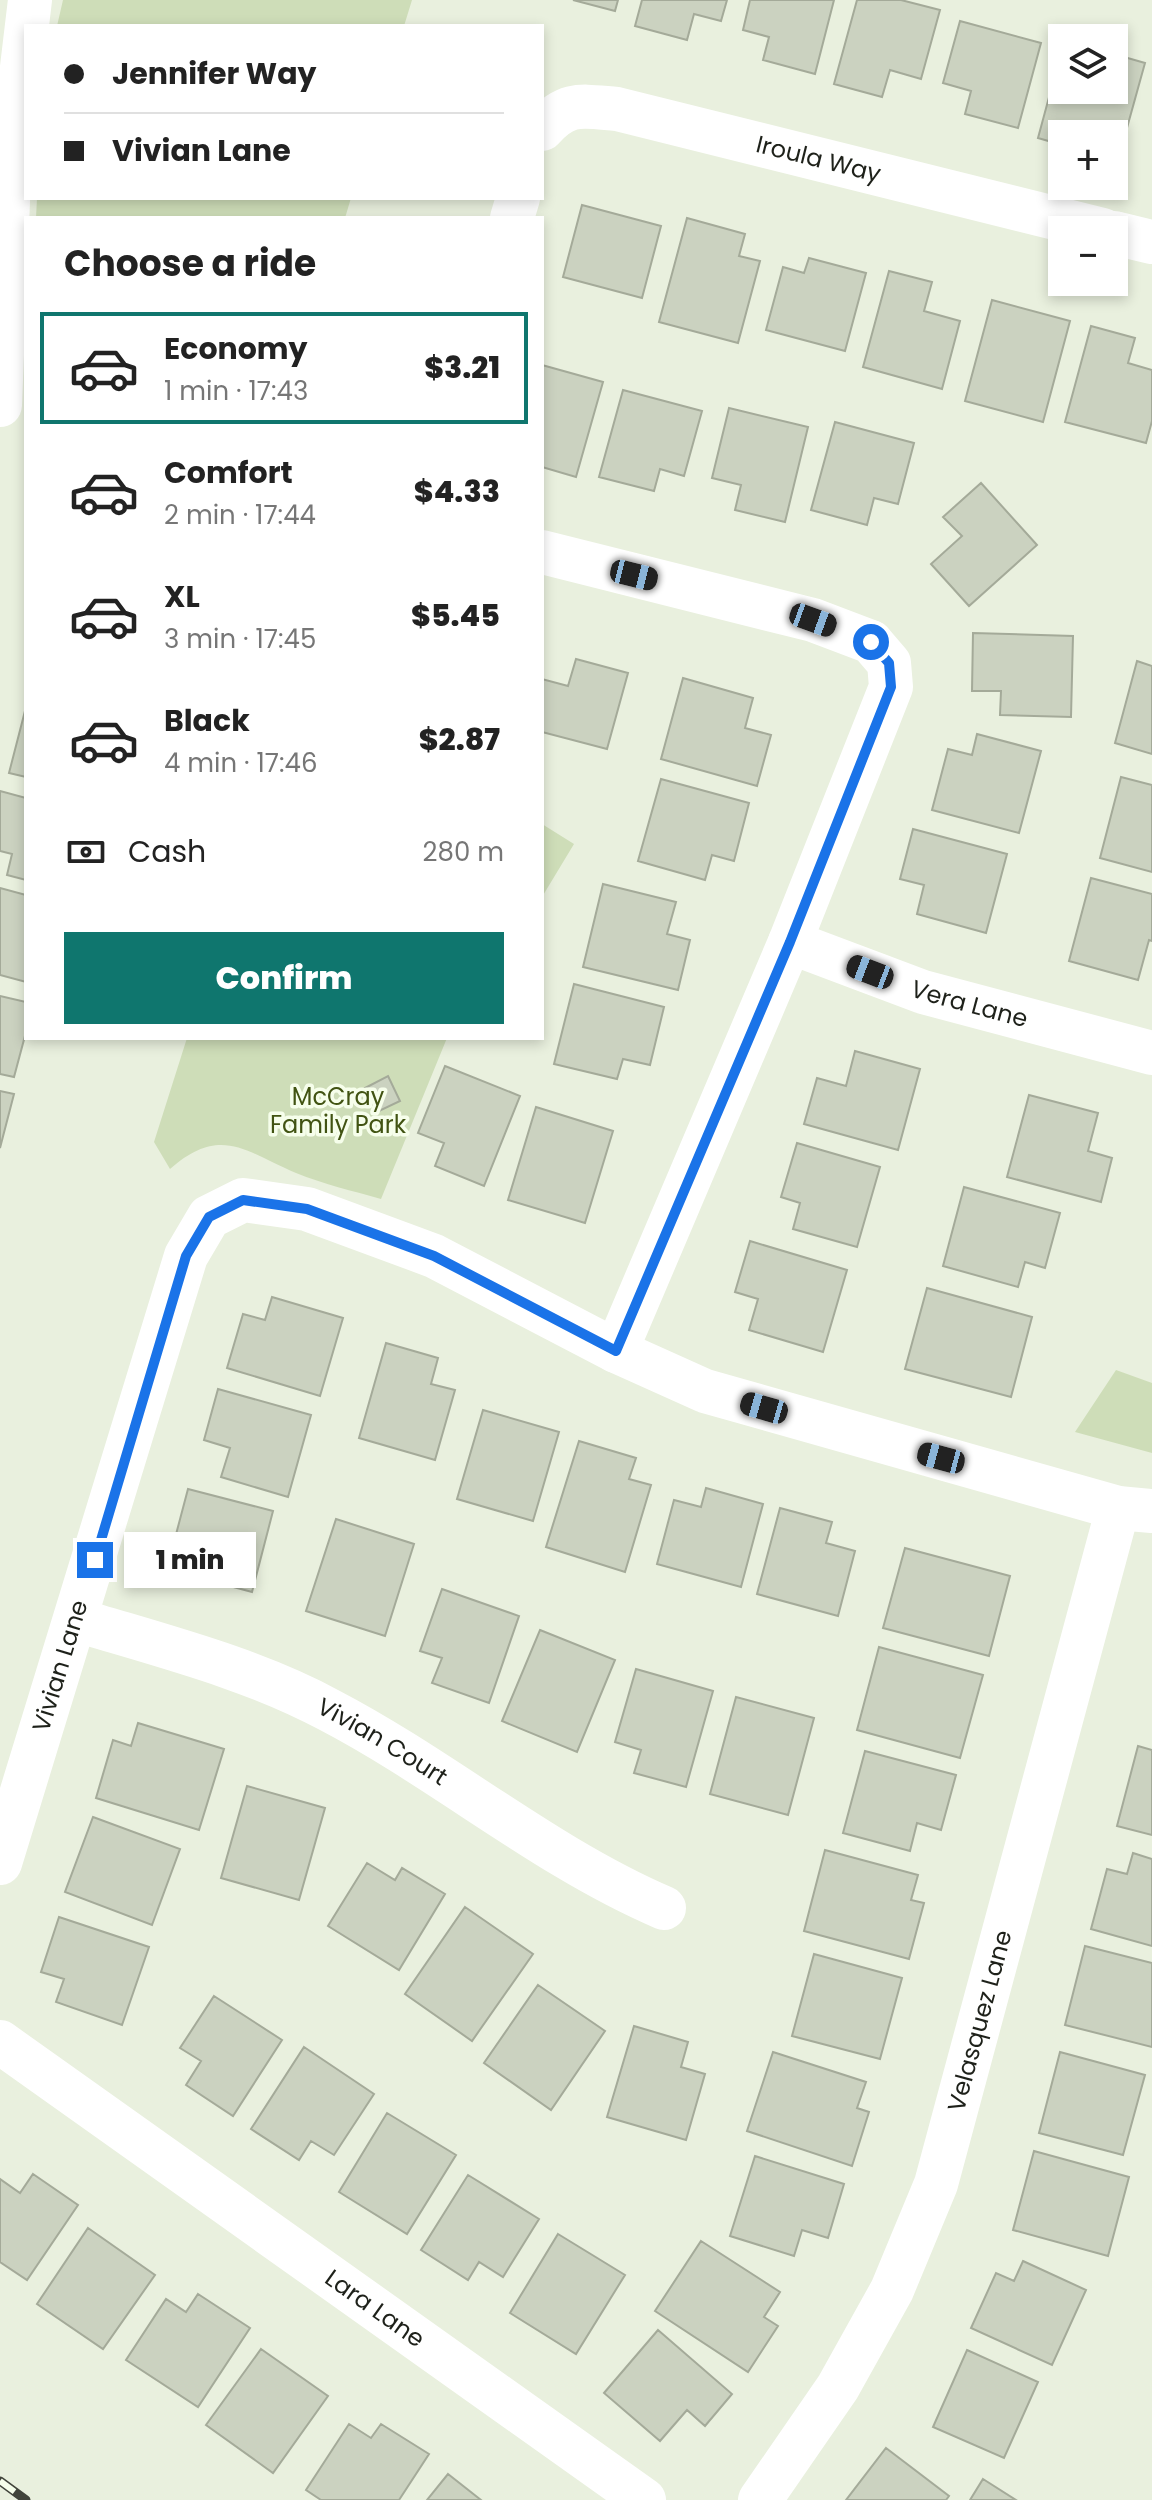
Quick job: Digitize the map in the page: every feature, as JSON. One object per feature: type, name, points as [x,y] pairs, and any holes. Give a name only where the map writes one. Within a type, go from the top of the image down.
[{"type":"street","points":[[27,24],[30,0]]},
{"type":"street","points":[[0,405],[9,176],[24,50]]},
{"type":"street","name":"Iroula Way","points":[[544,127],[558,111],[578,106],[617,109],[1048,216]]},
{"type":"street","points":[[1128,236],[1152,242]]},
{"type":"street","points":[[544,552],[813,620],[871,642],[889,663],[891,687],[790,942],[616,1351]]},
{"type":"street","name":"Vera Lane","points":[[790,942],[923,992],[1152,1053]]},
{"type":"street","name":"Vivian Lane","points":[[0,1863],[77,1620],[186,1256],[209,1217],[243,1200],[307,1209],[434,1256],[616,1351],[705,1391],[1141,1517]]},
{"type":"street","name":"Velasquez Lane","points":[[760,2500],[838,2387],[892,2290],[936,2184],[1141,1517]]},
{"type":"street","name":"Vivian Court","points":[[77,1620],[227,1667],[327,1708],[437,1771],[608,1884],[664,1908]]},
{"type":"street","name":"Lara Lane","points":[[0,2042],[644,2500]]},
{"type":"green space","points":[[63,0],[412,0],[405,24],[57,24]]},
{"type":"green space","points":[[37,200],[350,200],[346,216],[36,216]]},
{"type":"green space","points":[[544,825],[574,844],[544,894]]},
{"type":"green space","name":"McCray Family Park","points":[[186,1040],[446,1040],[381,1199],[306,1177],[233,1146],[204,1148],[188,1155],[170,1169],[154,1142]]},
{"type":"green space","points":[[1116,1370],[1152,1383],[1152,1453],[1075,1432]]},
{"type":"building","points":[[573,0],[618,0],[615,11]]},
{"type":"building","points":[[642,0],[727,0],[721,21],[694,14],[687,40],[635,26]]},
{"type":"building","points":[[750,0],[834,0],[815,74],[763,60],[769,37],[743,30]]},
{"type":"building","points":[[857,0],[901,0],[940,10],[921,79],[890,70],[882,97],[834,84]]},
{"type":"building","points":[[960,21],[1041,43],[1018,128],[965,114],[971,91],[943,83]]},
{"type":"building","points":[[1128,58],[1145,63],[1128,124],[1128,120],[1048,120],[1048,141],[1038,138],[1048,101],[1048,104],[1128,104]]},
{"type":"building","points":[[582,205],[661,226],[642,298],[563,277]]},
{"type":"building","points":[[687,218],[745,234],[739,256],[760,261],[738,343],[659,322]]},
{"type":"building","points":[[809,258],[866,273],[845,351],[766,330],[783,267],[804,273]]},
{"type":"building","points":[[889,271],[932,282],[924,311],[960,321],[942,389],[863,367]]},
{"type":"building","points":[[992,300],[1070,321],[1043,422],[965,401]]},
{"type":"building","points":[[1091,326],[1135,338],[1128,363],[1152,370],[1152,421],[1146,443],[1065,422]]},
{"type":"building","points":[[544,366],[603,382],[576,477],[544,468]]},
{"type":"building","points":[[623,390],[702,411],[684,476],[660,469],[654,491],[599,477]]},
{"type":"building","points":[[729,408],[808,427],[785,522],[735,510],[741,485],[712,478]]},
{"type":"building","points":[[835,422],[914,443],[898,504],[874,498],[867,525],[811,510]]},
{"type":"building","points":[[981,483],[1037,545],[969,606],[931,564],[962,536],[943,517]]},
{"type":"building","points":[[973,633],[1073,636],[1071,717],[1000,715],[1001,691],[972,691]]},
{"type":"building","points":[[576,659],[628,673],[607,749],[544,733],[544,680],[568,686]]},
{"type":"building","points":[[1137,661],[1152,666],[1152,754],[1115,743]]},
{"type":"building","points":[[683,678],[753,698],[745,728],[771,735],[757,786],[661,759]]},
{"type":"building","points":[[24,715],[24,777],[9,773]]},
{"type":"building","points":[[977,734],[1041,751],[1019,833],[932,810],[948,749],[972,755]]},
{"type":"building","points":[[1121,777],[1152,785],[1152,872],[1100,858]]},
{"type":"building","points":[[661,779],[749,803],[734,861],[712,855],[705,880],[638,861]]},
{"type":"building","points":[[0,791],[24,797],[24,879],[7,875],[12,854],[0,851]]},
{"type":"building","points":[[913,829],[1007,854],[986,933],[917,914],[924,885],[900,879]]},
{"type":"building","points":[[1091,878],[1152,894],[1152,941],[1149,940],[1138,980],[1069,961]]},
{"type":"building","points":[[603,884],[676,902],[667,934],[690,940],[678,990],[583,967]]},
{"type":"building","points":[[0,888],[24,894],[24,981],[0,975]]},
{"type":"building","points":[[574,984],[664,1007],[650,1065],[623,1059],[617,1079],[554,1064]]},
{"type":"building","points":[[0,996],[24,1002],[24,1040],[14,1077],[0,1074]]},
{"type":"building","points":[[855,1051],[920,1069],[898,1150],[804,1124],[817,1078],[846,1086]]},
{"type":"building","points":[[445,1066],[520,1096],[484,1186],[435,1166],[444,1143],[418,1133]]},
{"type":"building","points":[[388,1076],[400,1101],[377,1112],[365,1088]]},
{"type":"building","points":[[0,1091],[14,1094],[0,1148]]},
{"type":"building","points":[[1029,1095],[1098,1113],[1088,1151],[1112,1158],[1101,1202],[1007,1177]]},
{"type":"building","points":[[536,1107],[613,1131],[585,1223],[508,1200]]},
{"type":"building","points":[[797,1143],[880,1167],[857,1247],[793,1229],[800,1203],[781,1197]]},
{"type":"building","points":[[964,1187],[1060,1213],[1045,1268],[1025,1262],[1018,1287],[943,1266]]},
{"type":"building","points":[[750,1241],[847,1270],[823,1352],[749,1330],[758,1299],[735,1292]]},
{"type":"building","points":[[927,1288],[1032,1317],[1011,1397],[905,1369]]},
{"type":"building","points":[[272,1297],[343,1318],[320,1396],[227,1368],[243,1314],[265,1320]]},
{"type":"building","points":[[386,1343],[438,1358],[431,1384],[455,1390],[435,1460],[359,1438]]},
{"type":"building","points":[[218,1389],[311,1415],[288,1497],[221,1477],[230,1448],[204,1440]]},
{"type":"building","points":[[483,1410],[559,1432],[533,1521],[457,1499]]},
{"type":"building","points":[[579,1441],[636,1458],[629,1479],[651,1485],[625,1572],[546,1547]]},
{"type":"building","points":[[706,1488],[763,1504],[741,1587],[657,1564],[674,1500],[701,1507]]},
{"type":"building","points":[[188,1489],[273,1511],[252,1592],[185,1574],[193,1547],[174,1542]]},
{"type":"building","points":[[780,1508],[832,1522],[826,1543],[855,1551],[838,1616],[757,1594]]},
{"type":"building","points":[[336,1519],[414,1544],[385,1636],[306,1611]]},
{"type":"building","points":[[905,1548],[1010,1576],[989,1656],[883,1628]]},
{"type":"building","points":[[442,1589],[519,1616],[489,1703],[432,1683],[442,1658],[420,1651]]},
{"type":"building","points":[[540,1630],[615,1660],[577,1752],[502,1721]]},
{"type":"building","points":[[879,1647],[983,1675],[960,1758],[857,1730]]},
{"type":"building","points":[[636,1669],[713,1691],[686,1787],[634,1773],[641,1750],[615,1742]]},
{"type":"building","points":[[736,1697],[814,1718],[788,1815],[710,1794]]},
{"type":"building","points":[[138,1723],[224,1749],[199,1830],[96,1798],[113,1740],[131,1746]]},
{"type":"building","points":[[1138,1746],[1152,1750],[1152,1835],[1117,1826]]},
{"type":"building","points":[[865,1751],[956,1775],[941,1830],[917,1823],[910,1851],[843,1833]]},
{"type":"building","points":[[247,1786],[325,1808],[299,1900],[221,1878]]},
{"type":"building","points":[[93,1817],[180,1849],[152,1925],[65,1892]]},
{"type":"building","points":[[825,1850],[918,1875],[911,1900],[924,1903],[909,1959],[804,1931]]},
{"type":"building","points":[[1133,1853],[1152,1859],[1152,1946],[1091,1929],[1107,1869],[1127,1874]]},
{"type":"building","points":[[367,1863],[395,1880],[402,1868],[445,1894],[399,1970],[328,1926]]},
{"type":"building","points":[[465,1907],[533,1954],[472,2041],[405,1994]]},
{"type":"building","points":[[59,1917],[149,1947],[122,2025],[56,2002],[64,1979],[41,1972]]},
{"type":"building","points":[[1085,1946],[1152,1963],[1152,2047],[1065,2025]]},
{"type":"building","points":[[814,1954],[902,1978],[880,2059],[792,2036]]},
{"type":"building","points":[[538,1985],[605,2031],[551,2110],[484,2063]]},
{"type":"building","points":[[214,1996],[282,2040],[233,2116],[186,2085],[201,2061],[180,2048]]},
{"type":"building","points":[[634,2026],[688,2042],[681,2067],[705,2074],[686,2140],[607,2117]]},
{"type":"building","points":[[304,2047],[374,2094],[334,2155],[311,2141],[299,2160],[251,2129]]},
{"type":"building","points":[[773,2052],[866,2082],[857,2108],[869,2112],[852,2166],[747,2131]]},
{"type":"building","points":[[1060,2052],[1145,2075],[1123,2155],[1039,2133]]},
{"type":"building","points":[[387,2113],[456,2155],[407,2234],[339,2192]]},
{"type":"building","points":[[1034,2151],[1129,2177],[1108,2256],[1013,2230]]},
{"type":"building","points":[[755,2156],[844,2184],[828,2238],[802,2230],[794,2256],[730,2236]]},
{"type":"building","points":[[33,2174],[78,2205],[27,2280],[0,2262],[0,2179],[20,2193]]},
{"type":"building","points":[[468,2175],[539,2219],[503,2277],[479,2262],[468,2280],[421,2250]]},
{"type":"building","points":[[88,2228],[155,2275],[103,2349],[37,2304]]},
{"type":"building","points":[[558,2234],[625,2275],[576,2354],[510,2313]]},
{"type":"building","points":[[701,2241],[780,2292],[764,2317],[778,2326],[748,2372],[655,2311]]},
{"type":"building","points":[[1023,2261],[1086,2290],[1052,2365],[971,2328],[996,2273],[1014,2281]]},
{"type":"building","points":[[198,2294],[250,2328],[198,2407],[126,2360],[166,2299],[186,2312]]},
{"type":"building","points":[[658,2330],[732,2394],[705,2426],[687,2410],[660,2441],[604,2393]]},
{"type":"building","points":[[261,2349],[328,2396],[273,2473],[206,2425]]},
{"type":"building","points":[[967,2350],[1038,2382],[1004,2458],[933,2427]]},
{"type":"building","points":[[349,2424],[371,2438],[381,2424],[429,2454],[399,2500],[321,2500],[306,2490]]},
{"type":"building","points":[[886,2448],[949,2496],[946,2500],[846,2500]]},
{"type":"building","points":[[448,2474],[481,2500],[427,2500]]},
{"type":"building","points":[[983,2479],[1016,2500],[970,2500]]},
{"type":"railway","points":[[0,2481],[26,2500]]},
{"type":"route","points":[[95,1560],[186,1256],[209,1217],[243,1200],[307,1209],[434,1256],[616,1351],[790,942],[891,687],[889,663],[871,642]]}]
